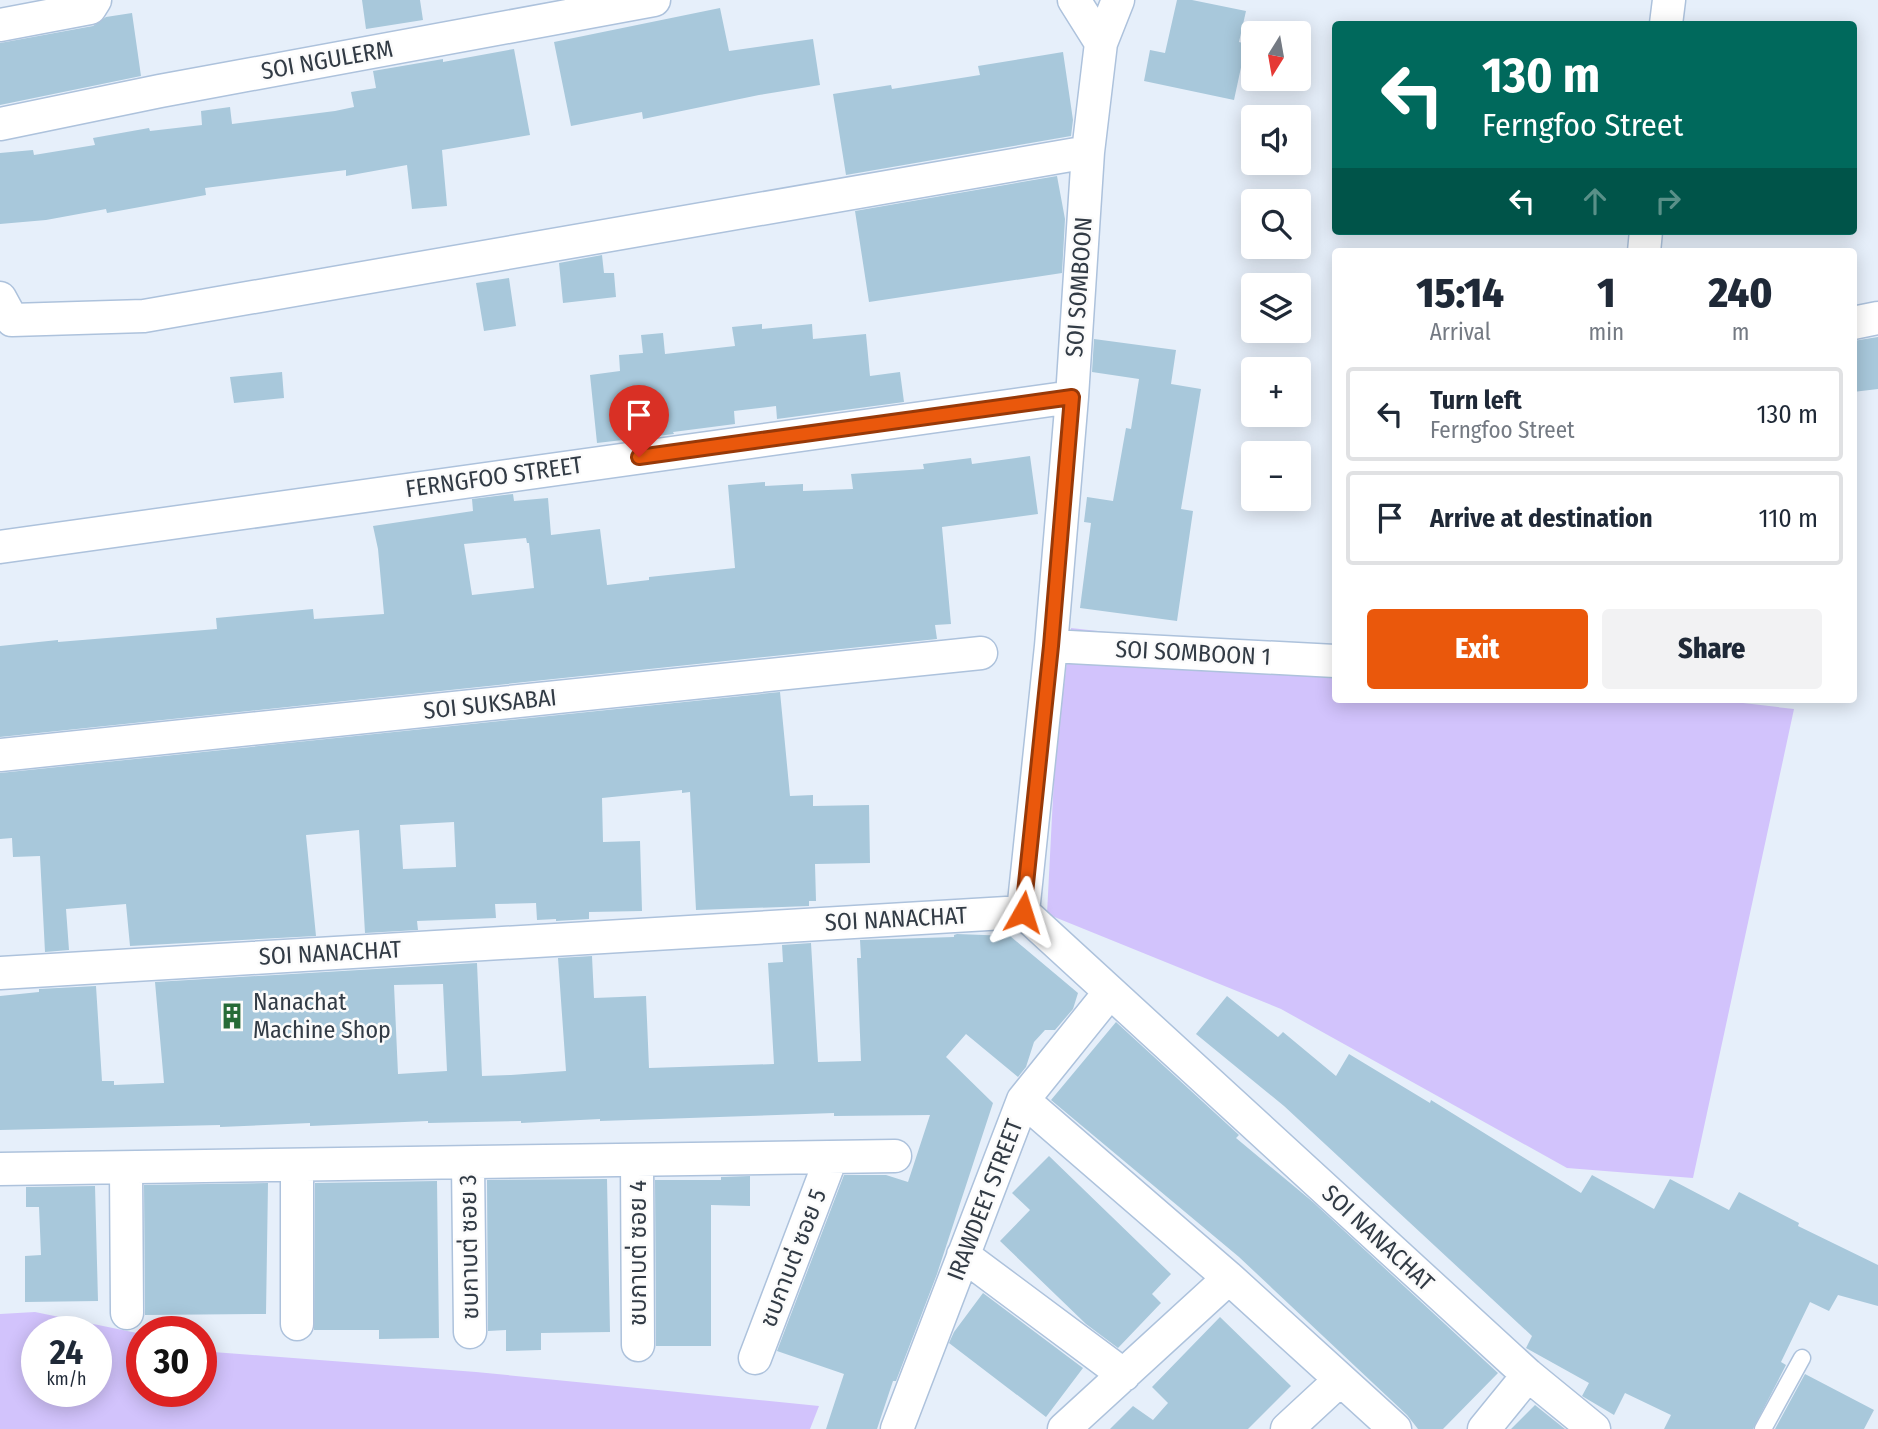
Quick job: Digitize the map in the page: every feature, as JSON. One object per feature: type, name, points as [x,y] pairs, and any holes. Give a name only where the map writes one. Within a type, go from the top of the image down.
[{"type":"street","points":[[0,25],[90,8],[95,0]]},
{"type":"street","name":"SOI NGULERM","points":[[0,124],[160,91],[654,0]]},
{"type":"street","points":[[1074,0],[1101,43]]},
{"type":"street","name":"SOI SOMBOON","points":[[1023,912],[1051,646],[1072,397],[1087,152],[1101,43],[1118,0]]},
{"type":"street","points":[[1666,21],[1669,0]]},
{"type":"street","points":[[0,298],[12,320],[144,316],[1087,152]]},
{"type":"street","points":[[1857,322],[1878,318]]},
{"type":"street","name":"FERNGFOO STREET","points":[[0,547],[1072,397]]},
{"type":"street","name":"SOI SOMBOON 1","points":[[1051,646],[1332,661]]},
{"type":"street","name":"SOI SUKSABAI","points":[[0,755],[981,653]]},
{"type":"street","name":"SOI NANACHAT","points":[[0,973],[1023,912],[1528,1376],[1594,1429]]},
{"type":"street","name":"IRAWDEE1 STREET","points":[[897,1429],[1023,1100],[1110,992]]},
{"type":"street","points":[[1023,1100],[1229,1278],[1395,1429]]},
{"type":"street","points":[[0,1169],[895,1156]]},
{"type":"street","name":"ชบกาบต่ ซอย 5","points":[[755,1358],[831,1158]]},
{"type":"street","name":"ชบกาบต่ ซอย 4","points":[[637,1160],[638,1345]]},
{"type":"street","name":"ชบกาบต่ ซอย 3","points":[[468,1163],[470,1332]]},
{"type":"street","points":[[297,1165],[297,1325]]},
{"type":"street","points":[[126,1168],[127,1313]]},
{"type":"street","points":[[963,1255],[1124,1375]]},
{"type":"street","points":[[1064,1429],[1229,1278]]},
{"type":"street","points":[[1484,1429],[1528,1376]]},
{"type":"street","points":[[1287,1429],[1340,1380]]},
{"type":"lane","points":[[1763,1429],[1802,1357]]},
{"type":"shaded area","points":[[1071,628],[1332,658],[1332,703],[1743,703],[1794,709],[1693,1178],[1567,1168],[1281,1009],[1047,914],[1055,758]]},
{"type":"shaded area","points":[[35,1312],[54,1316],[21,1316],[21,1407],[112,1407],[112,1328],[126,1331],[126,1407],[217,1407],[217,1352],[476,1372],[819,1406],[810,1429],[0,1429],[0,1314]]},
{"type":"building","points":[[362,0],[420,0],[423,20],[366,29]]},
{"type":"building","points":[[1177,0],[1192,0],[1246,11],[1244,21],[1241,21],[1241,67],[1234,100],[1144,81],[1150,50],[1165,53]]},
{"type":"building","points":[[720,8],[729,51],[813,39],[820,85],[643,119],[642,112],[571,126],[554,42]]},
{"type":"building","points":[[132,13],[141,76],[0,105],[0,43],[93,26],[106,17]]},
{"type":"building","points":[[514,49],[530,135],[442,150],[447,206],[412,209],[407,165],[346,176],[346,170],[205,188],[206,195],[107,213],[106,209],[46,220],[0,224],[0,153],[33,150],[34,155],[95,145],[93,138],[149,128],[150,131],[202,125],[201,111],[230,107],[232,124],[335,111],[354,107],[351,92],[376,88],[373,71]]},
{"type":"building","points":[[1063,52],[1073,120],[1071,136],[846,175],[833,94],[891,85],[892,89],[980,75],[978,66]]},
{"type":"building","points":[[1057,176],[1065,219],[1062,273],[869,302],[855,211]]},
{"type":"building","points":[[602,255],[604,273],[614,273],[616,297],[563,303],[559,263]]},
{"type":"building","points":[[509,278],[516,326],[484,331],[476,283]]},
{"type":"building","points":[[762,324],[762,329],[812,324],[813,339],[866,334],[870,376],[900,372],[904,402],[777,419],[776,406],[734,411],[735,424],[597,443],[590,375],[620,371],[619,355],[643,353],[641,335],[663,333],[665,354],[735,346],[732,327]]},
{"type":"building","points":[[1878,337],[1878,389],[1857,392],[1857,340]]},
{"type":"building","points":[[1094,339],[1176,350],[1171,384],[1201,389],[1181,509],[1193,511],[1177,621],[1080,608],[1091,523],[1084,522],[1087,497],[1113,501],[1126,428],[1131,429],[1139,379],[1092,372]]},
{"type":"building","points":[[282,372],[284,398],[234,403],[230,377]]},
{"type":"building","points":[[1030,456],[1038,514],[942,527],[951,624],[935,625],[937,639],[0,737],[0,646],[217,629],[216,618],[313,609],[314,619],[384,614],[378,549],[373,526],[473,511],[472,499],[513,494],[514,501],[548,498],[551,535],[600,529],[607,585],[649,580],[649,577],[735,568],[728,485],[765,482],[765,486],[803,484],[803,491],[853,489],[851,474],[924,469],[923,464],[971,458],[972,464]],"holes":[[[526,538],[534,588],[472,595],[464,544]]]},
{"type":"building","points":[[780,692],[790,796],[813,795],[813,806],[869,805],[870,863],[815,864],[816,901],[809,901],[809,906],[696,910],[690,792],[682,793],[682,790],[602,798],[603,842],[640,841],[642,911],[589,912],[589,919],[556,921],[537,920],[536,903],[495,904],[496,918],[417,921],[418,930],[365,933],[359,830],[306,835],[316,936],[130,946],[126,904],[66,909],[69,950],[45,952],[40,856],[13,857],[12,838],[0,839],[0,773]],"holes":[[[454,822],[456,867],[403,869],[400,825]]]},
{"type":"building","points":[[954,935],[1010,936],[1078,993],[1073,1009],[1055,1030],[1045,1030],[1034,1042],[1026,1067],[1018,1077],[966,1034],[946,1057],[993,1103],[937,1274],[896,1381],[893,1381],[877,1429],[826,1429],[844,1374],[777,1351],[844,1175],[886,1175],[908,1182],[930,1115],[834,1116],[834,1113],[521,1123],[428,1121],[310,1126],[310,1123],[0,1130],[0,996],[39,992],[39,989],[96,986],[102,1081],[114,1081],[114,1085],[164,1083],[155,982],[477,963],[482,1076],[511,1075],[566,1071],[558,958],[592,956],[594,998],[646,996],[649,1068],[774,1064],[768,963],[783,962],[782,945],[811,943],[818,1062],[861,1061],[857,958],[861,958],[860,940]],"holes":[[[443,984],[447,1071],[398,1074],[394,985]]]},
{"type":"building","points":[[1227,996],[1278,1037],[1283,1032],[1336,1076],[1349,1054],[1430,1103],[1431,1100],[1581,1193],[1592,1175],[1654,1209],[1670,1179],[1729,1210],[1739,1192],[1799,1223],[1798,1226],[1878,1265],[1878,1306],[1838,1295],[1829,1311],[1810,1302],[1781,1362],[1786,1365],[1753,1429],[1664,1429],[1671,1415],[1625,1393],[1614,1415],[1582,1396],[1589,1383],[1526,1348],[1532,1336],[1284,1106],[1196,1034]]},
{"type":"building","points":[[1116,1022],[1239,1135],[1236,1138],[1313,1202],[1498,1373],[1443,1429],[1418,1429],[1407,1415],[1239,1257],[1051,1100]]},
{"type":"building","points":[[1049,1156],[1171,1274],[1152,1294],[1161,1303],[1118,1348],[1086,1324],[1000,1241],[1030,1210],[1012,1193]]},
{"type":"building","points":[[750,1176],[750,1206],[711,1205],[711,1346],[656,1346],[655,1180],[721,1180],[721,1177]]},
{"type":"building","points":[[607,1179],[610,1332],[541,1333],[541,1350],[506,1351],[506,1330],[488,1331],[487,1180]]},
{"type":"building","points":[[437,1181],[439,1338],[379,1339],[379,1330],[314,1330],[315,1183]]},
{"type":"building","points":[[268,1183],[266,1314],[145,1315],[144,1185]]},
{"type":"building","points":[[95,1186],[98,1301],[25,1302],[25,1256],[41,1255],[39,1207],[26,1207],[26,1187]]},
{"type":"building","points":[[983,1293],[1083,1368],[1046,1417],[949,1343]]},
{"type":"building","points":[[1220,1317],[1291,1386],[1248,1429],[1110,1429],[1133,1406],[1153,1420],[1168,1403],[1152,1387]]},
{"type":"building","points":[[1805,1374],[1874,1410],[1864,1429],[1775,1429]]},
{"type":"building","points":[[1535,1405],[1565,1429],[1511,1429]]},
{"type":"place","name":"Nanachat Machine Shop","points":[[232,1016]]},
{"type":"route","points":[[639,457],[1072,397],[1051,646],[1023,912]]}]
